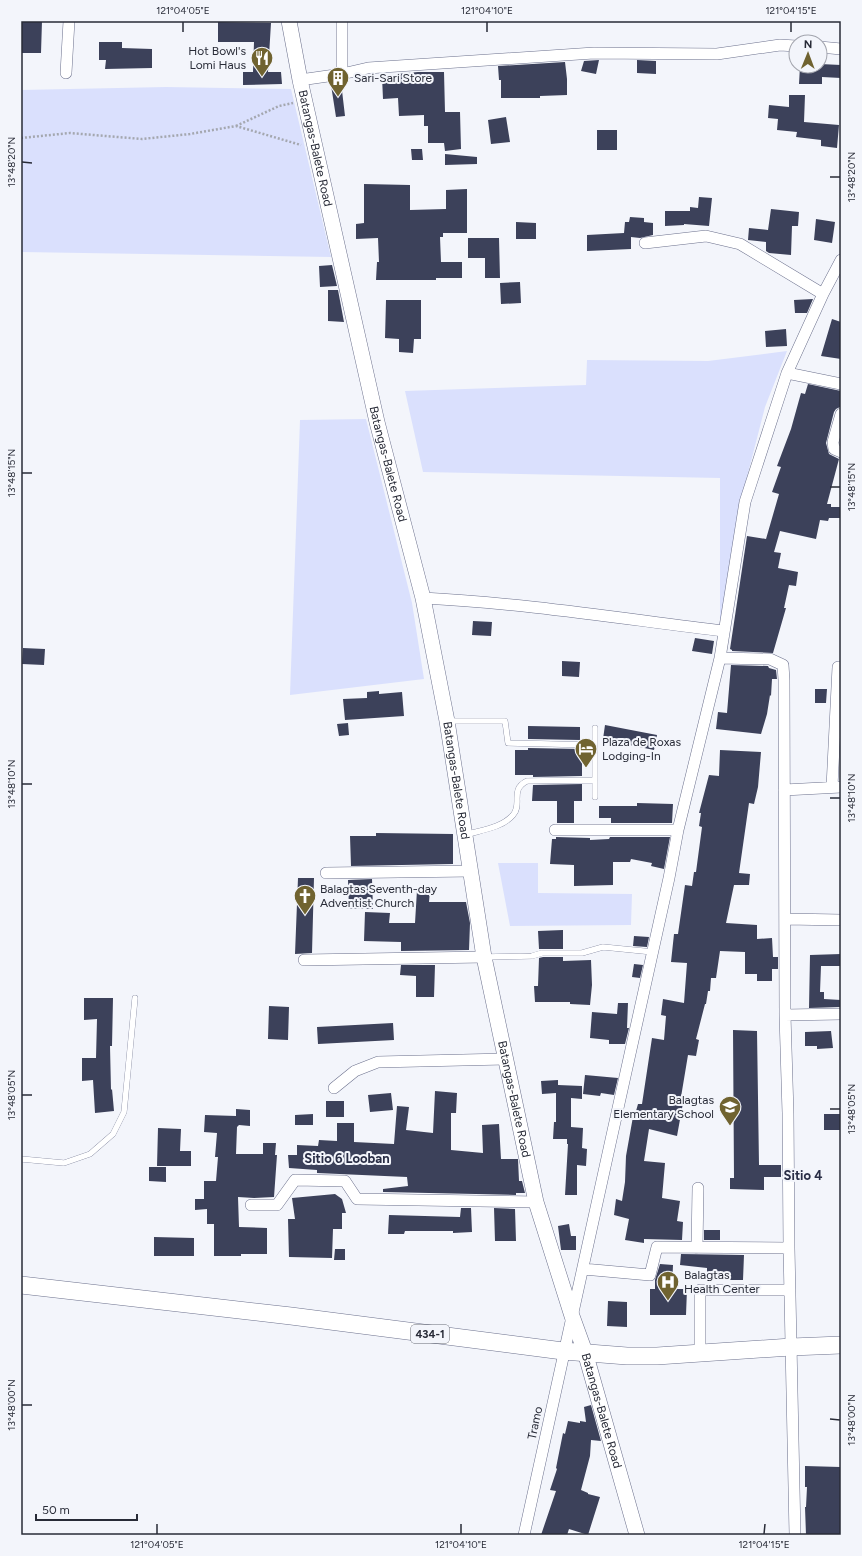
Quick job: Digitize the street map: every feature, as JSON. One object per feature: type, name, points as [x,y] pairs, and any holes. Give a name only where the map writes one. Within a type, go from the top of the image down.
[{"type":"main road","name":"Batangas-Balete Road","points":[[289,21],[300,80],[317,149],[377,422],[423,598],[447,721],[484,957],[536,1202],[585,1352],[638,1535]]},
{"type":"main road","name":"434-1","points":[[21,1285],[291,1316],[563,1351],[649,1356],[841,1345]]},
{"type":"street","points":[[66,73],[69,21]]},
{"type":"street","points":[[342,21],[342,74]]},
{"type":"street","points":[[300,80],[342,74],[368,68],[594,53],[717,54],[780,45],[788,46]]},
{"type":"street","points":[[828,48],[841,49]]},
{"type":"street","points":[[645,243],[706,236],[740,244],[823,294]]},
{"type":"street","name":"Tramo","points":[[524,1535],[563,1351],[583,1270],[653,952],[678,830],[720,658],[745,502],[787,373],[823,294],[841,260]]},
{"type":"street","points":[[787,373],[841,384]]},
{"type":"street","points":[[841,414],[833,442],[834,449],[841,452]]},
{"type":"street","points":[[423,598],[472,600],[551,608],[724,631]]},
{"type":"street","points":[[720,658],[770,659],[782,665],[784,680],[786,919],[785,1016],[795,1535]]},
{"type":"street","points":[[784,790],[836,787],[838,666],[841,667]]},
{"type":"street","points":[[555,830],[678,830]]},
{"type":"street","points":[[326,873],[471,871]]},
{"type":"street","points":[[786,919],[841,920]]},
{"type":"street","points":[[304,960],[484,957]]},
{"type":"street","points":[[785,1016],[841,1014]]},
{"type":"street","points":[[334,1088],[355,1071],[378,1062],[505,1059]]},
{"type":"street","points":[[251,1205],[277,1205],[295,1180],[345,1181],[357,1199],[536,1202]]},
{"type":"street","points":[[697,1248],[698,1188]]},
{"type":"street","points":[[583,1270],[650,1275],[657,1248],[789,1248]]},
{"type":"street","points":[[700,1353],[700,1290],[790,1290]]},
{"type":"lane","points":[[447,721],[505,721],[508,743],[595,745]]},
{"type":"lane","points":[[595,728],[595,796]]},
{"type":"lane","points":[[465,835],[503,824],[514,815],[517,809],[517,790],[521,784],[527,781],[595,780]]},
{"type":"lane","points":[[484,957],[532,956],[542,953],[582,953],[603,947],[653,952]]},
{"type":"lane","points":[[21,1159],[64,1163],[90,1154],[113,1134],[124,1112],[135,998]]},
{"type":"path","points":[[21,138],[70,133],[142,139],[190,134],[236,126],[279,106],[305,101]]},
{"type":"path","points":[[236,126],[317,149]]},
{"type":"shaded area","points":[[166,87],[291,89],[331,257],[21,252],[21,90]]},
{"type":"shaded area","points":[[787,351],[765,407],[740,504],[720,624],[720,478],[423,472],[405,391],[586,385],[587,360],[708,361]]},
{"type":"shaded area","points":[[366,419],[412,603],[424,679],[290,695],[300,420]]},
{"type":"shaded area","points":[[498,863],[538,863],[538,893],[632,894],[631,925],[510,926]]},
{"type":"building","points":[[22,21],[42,21],[41,53],[22,53]]},
{"type":"building","points":[[218,22],[271,23],[268,72],[281,72],[282,84],[243,85],[243,72],[253,72],[254,42],[218,42]]},
{"type":"building","points":[[99,42],[122,42],[122,48],[152,49],[152,68],[105,69],[106,60],[99,60]]},
{"type":"building","points":[[599,60],[596,74],[581,71],[584,61]]},
{"type":"building","points":[[637,60],[656,61],[656,74],[637,73]]},
{"type":"building","points":[[565,62],[567,95],[540,96],[540,98],[501,98],[501,80],[499,80],[498,66]]},
{"type":"building","points":[[828,64],[841,65],[841,78],[822,77],[822,84],[799,84],[800,74],[828,74]]},
{"type":"building","points":[[444,72],[445,112],[460,112],[461,149],[445,151],[444,143],[428,143],[428,126],[424,126],[424,115],[399,116],[398,98],[383,99],[382,77],[397,77],[397,74]]},
{"type":"building","name":"Sari-Sari Store","points":[[341,82],[345,116],[336,117],[331,85]]},
{"type":"building","points":[[789,95],[805,95],[804,122],[839,125],[837,148],[821,146],[821,140],[796,137],[797,132],[777,130],[778,119],[768,118],[769,105],[789,107]]},
{"type":"building","points":[[506,117],[510,142],[491,144],[488,120]]},
{"type":"building","points":[[597,130],[617,130],[617,150],[597,150]]},
{"type":"building","points":[[411,149],[422,149],[423,160],[412,160]]},
{"type":"building","points":[[445,154],[477,157],[477,164],[445,165]]},
{"type":"building","points":[[364,184],[410,185],[410,210],[446,209],[446,190],[467,189],[467,233],[443,233],[443,237],[440,237],[441,262],[462,262],[462,278],[436,278],[436,280],[376,280],[377,262],[379,262],[378,238],[356,239],[356,224],[364,223]]},
{"type":"building","points":[[699,197],[712,198],[709,226],[684,224],[665,226],[665,211],[690,211],[690,207],[698,208]]},
{"type":"building","points":[[771,209],[799,212],[798,226],[792,226],[791,255],[769,253],[766,251],[766,242],[748,240],[749,228],[768,230]]},
{"type":"building","points":[[630,217],[644,218],[644,222],[653,223],[653,235],[640,238],[631,237],[631,249],[587,251],[587,235],[624,233],[625,222],[629,222]]},
{"type":"building","points":[[816,219],[835,222],[832,243],[814,240]]},
{"type":"building","points":[[516,222],[536,223],[536,239],[516,239]]},
{"type":"building","points":[[468,238],[499,238],[500,278],[485,278],[485,258],[468,258]]},
{"type":"building","points":[[332,265],[337,286],[320,287],[319,266]]},
{"type":"building","points":[[520,282],[521,303],[501,304],[500,283]]},
{"type":"building","points":[[328,290],[338,290],[344,322],[328,321]]},
{"type":"building","points":[[813,299],[807,313],[795,313],[794,300]]},
{"type":"building","points":[[386,300],[421,300],[421,339],[414,339],[413,353],[399,352],[399,339],[385,338]]},
{"type":"building","points":[[832,319],[841,322],[841,359],[821,356]]},
{"type":"building","points":[[786,329],[787,346],[766,347],[765,331]]},
{"type":"building","points":[[808,384],[841,391],[840,407],[834,412],[826,443],[829,454],[839,459],[827,504],[831,504],[831,507],[841,507],[841,518],[829,518],[828,521],[820,520],[816,539],[780,531],[774,552],[781,553],[778,568],[798,572],[796,586],[789,585],[784,608],[786,608],[773,653],[732,651],[730,649],[747,536],[766,539],[779,494],[772,492],[781,467],[777,466],[791,429],[801,393],[805,394]]},
{"type":"building","points":[[473,621],[492,622],[491,636],[472,635]]},
{"type":"building","points":[[695,638],[714,641],[712,654],[692,651]]},
{"type":"building","points":[[23,648],[45,649],[44,665],[22,664]]},
{"type":"building","points":[[562,661],[580,662],[579,677],[562,676]]},
{"type":"building","points":[[731,665],[768,666],[769,668],[776,670],[777,679],[772,679],[771,696],[770,695],[767,714],[761,734],[716,729],[718,712],[727,713]]},
{"type":"building","points":[[815,689],[827,689],[826,703],[815,703]]},
{"type":"building","points":[[379,691],[379,694],[402,692],[404,716],[345,720],[343,699],[367,698],[367,692]]},
{"type":"building","points":[[348,723],[349,735],[339,736],[337,724]]},
{"type":"building","points":[[605,725],[657,735],[654,750],[603,739]]},
{"type":"building","points":[[528,726],[580,727],[580,740],[528,739]]},
{"type":"building","points":[[528,748],[582,749],[582,776],[533,777],[533,775],[515,775],[515,750],[528,750]]},
{"type":"building","points":[[720,750],[761,752],[758,787],[754,804],[749,803],[739,873],[750,874],[749,885],[734,885],[726,923],[757,925],[757,939],[772,938],[773,957],[778,957],[778,969],[772,969],[772,981],[757,981],[757,974],[745,974],[745,952],[720,951],[716,978],[711,978],[710,991],[708,991],[706,1004],[696,1039],[699,1040],[696,1056],[688,1055],[680,1103],[683,1103],[677,1136],[649,1129],[644,1161],[665,1163],[662,1198],[680,1201],[677,1221],[683,1222],[682,1240],[644,1239],[644,1243],[625,1240],[629,1219],[614,1215],[616,1199],[622,1201],[625,1182],[626,1156],[634,1111],[636,1111],[638,1104],[642,1104],[652,1038],[664,1040],[666,1016],[661,1015],[663,999],[684,1003],[687,963],[671,962],[674,934],[678,934],[685,885],[692,886],[694,872],[696,872],[702,827],[699,826],[701,813],[699,813],[709,775],[719,776]]},
{"type":"building","points":[[582,784],[582,801],[574,801],[574,823],[557,823],[557,801],[532,801],[533,785]]},
{"type":"building","points":[[637,803],[673,804],[672,823],[611,823],[611,818],[599,818],[599,806],[637,806]]},
{"type":"building","points":[[376,833],[453,834],[453,864],[351,866],[350,836],[376,836]]},
{"type":"building","points":[[556,837],[590,838],[590,840],[609,839],[610,837],[670,837],[664,869],[651,866],[652,863],[631,859],[630,862],[613,862],[613,885],[574,886],[574,865],[550,864],[552,839],[556,839]]},
{"type":"building","name":"Balagtas Seventh-day Adventist Church","points":[[298,878],[314,878],[312,953],[295,954]]},
{"type":"building","points":[[372,879],[373,909],[349,909],[348,880]]},
{"type":"building","points":[[417,890],[430,891],[429,902],[466,902],[470,923],[469,950],[401,951],[401,942],[364,941],[365,912],[390,913],[389,923],[415,923]]},
{"type":"building","points":[[563,930],[563,949],[539,949],[538,931]]},
{"type":"building","points":[[634,936],[649,937],[647,947],[633,946]]},
{"type":"building","points":[[841,954],[841,966],[821,966],[820,992],[824,992],[824,999],[841,1000],[841,1007],[809,1008],[810,955]]},
{"type":"building","points":[[563,957],[563,961],[591,960],[592,985],[590,1005],[570,1004],[570,1002],[535,1002],[534,986],[538,986],[539,958]]},
{"type":"building","points":[[634,964],[643,965],[640,978],[632,977]]},
{"type":"building","points":[[401,965],[435,965],[434,997],[416,997],[416,976],[400,975]]},
{"type":"building","points":[[84,998],[113,998],[112,1046],[110,1046],[111,1090],[112,1089],[114,1111],[95,1113],[93,1080],[82,1081],[82,1058],[96,1058],[97,1019],[84,1020]]},
{"type":"building","points":[[618,1003],[628,1003],[627,1028],[629,1028],[625,1044],[609,1044],[609,1040],[590,1038],[592,1012],[617,1014]]},
{"type":"building","points":[[269,1006],[289,1007],[288,1040],[268,1039]]},
{"type":"building","points":[[393,1023],[394,1040],[318,1044],[317,1027]]},
{"type":"building","points":[[733,1030],[757,1031],[759,1165],[781,1165],[781,1177],[764,1177],[764,1190],[730,1189],[730,1178],[734,1178]]},
{"type":"building","points":[[831,1031],[833,1048],[817,1049],[817,1046],[805,1046],[805,1032]]},
{"type":"building","points":[[585,1075],[618,1078],[614,1095],[601,1093],[600,1096],[583,1094]]},
{"type":"building","points":[[558,1080],[558,1085],[582,1086],[582,1099],[571,1098],[571,1127],[583,1128],[582,1148],[587,1149],[586,1166],[577,1165],[577,1195],[565,1195],[567,1139],[553,1139],[554,1122],[556,1122],[556,1093],[542,1094],[541,1081]]},
{"type":"building","points":[[435,1091],[457,1093],[456,1113],[451,1113],[451,1150],[483,1153],[482,1125],[499,1124],[501,1159],[518,1159],[519,1181],[522,1181],[525,1193],[516,1193],[516,1195],[383,1192],[383,1189],[408,1186],[407,1177],[317,1173],[317,1170],[289,1168],[288,1155],[297,1155],[297,1145],[318,1146],[319,1140],[337,1141],[337,1123],[354,1123],[354,1142],[394,1144],[397,1106],[409,1107],[406,1130],[433,1133]]},
{"type":"building","points":[[391,1093],[393,1110],[370,1112],[368,1095]]},
{"type":"building","points":[[326,1101],[344,1101],[344,1117],[326,1117]]},
{"type":"building","points":[[236,1109],[250,1110],[250,1126],[239,1125],[237,1127],[236,1154],[263,1154],[263,1143],[276,1143],[275,1155],[277,1155],[274,1197],[238,1197],[239,1227],[267,1228],[267,1254],[214,1256],[214,1224],[207,1224],[207,1209],[195,1210],[195,1199],[204,1199],[204,1181],[216,1181],[218,1157],[215,1157],[217,1133],[204,1132],[205,1115],[236,1116]]},
{"type":"building","points":[[313,1114],[313,1125],[295,1125],[295,1115]]},
{"type":"building","points":[[824,1114],[840,1114],[840,1130],[824,1130]]},
{"type":"building","points":[[158,1128],[181,1129],[180,1151],[191,1151],[191,1166],[157,1166]]},
{"type":"building","points":[[149,1167],[166,1167],[166,1182],[149,1181]]},
{"type":"building","points":[[335,1194],[342,1199],[346,1213],[342,1213],[342,1229],[333,1229],[332,1258],[289,1257],[288,1219],[295,1219],[292,1198]]},
{"type":"building","points":[[461,1208],[471,1208],[472,1232],[453,1233],[453,1231],[405,1231],[404,1234],[388,1234],[389,1215],[460,1217]]},
{"type":"building","points":[[494,1208],[515,1209],[516,1241],[495,1241]]},
{"type":"building","points":[[569,1224],[571,1236],[576,1236],[576,1250],[561,1250],[558,1226]]},
{"type":"building","points":[[704,1230],[720,1230],[720,1240],[704,1240]]},
{"type":"building","points":[[154,1237],[194,1238],[194,1256],[154,1256]]},
{"type":"building","points":[[335,1249],[345,1249],[345,1260],[334,1260]]},
{"type":"building","points":[[681,1254],[744,1255],[743,1280],[707,1280],[707,1268],[680,1265]]},
{"type":"building","name":"Balagtas Health Center","points":[[660,1264],[673,1265],[672,1289],[687,1289],[686,1315],[650,1315],[650,1289],[655,1289],[655,1280]]},
{"type":"building","points":[[608,1301],[627,1302],[627,1327],[607,1326]]},
{"type":"building","points":[[591,1405],[601,1441],[591,1440],[590,1456],[581,1490],[588,1494],[600,1497],[588,1535],[569,1529],[567,1535],[541,1535],[556,1491],[550,1490],[557,1469],[563,1433],[565,1434],[568,1421],[580,1423],[580,1421],[586,1422],[584,1407]]},
{"type":"building","points":[[805,1466],[840,1467],[841,1535],[806,1535],[805,1507],[807,1487],[805,1487]]},
{"type":"place","name":"Hot Bowl's Lomi Haus","points":[[262,78]]},
{"type":"place","name":"Sari-Sari Store","points":[[338,98]]},
{"type":"place","name":"Plaza de Roxas Lodging-In","points":[[586,768]]},
{"type":"place","name":"Balagtas Seventh-day Adventist Church","points":[[305,916]]},
{"type":"place","name":"Balagtas Elementary School","points":[[730,1126]]},
{"type":"place","name":"Balagtas Health Center","points":[[668,1302]]},
{"type":"district","name":"Sitio 6 Looban","points":[[347,1158]]},
{"type":"district","name":"Sitio 4","points":[[803,1175]]}]
